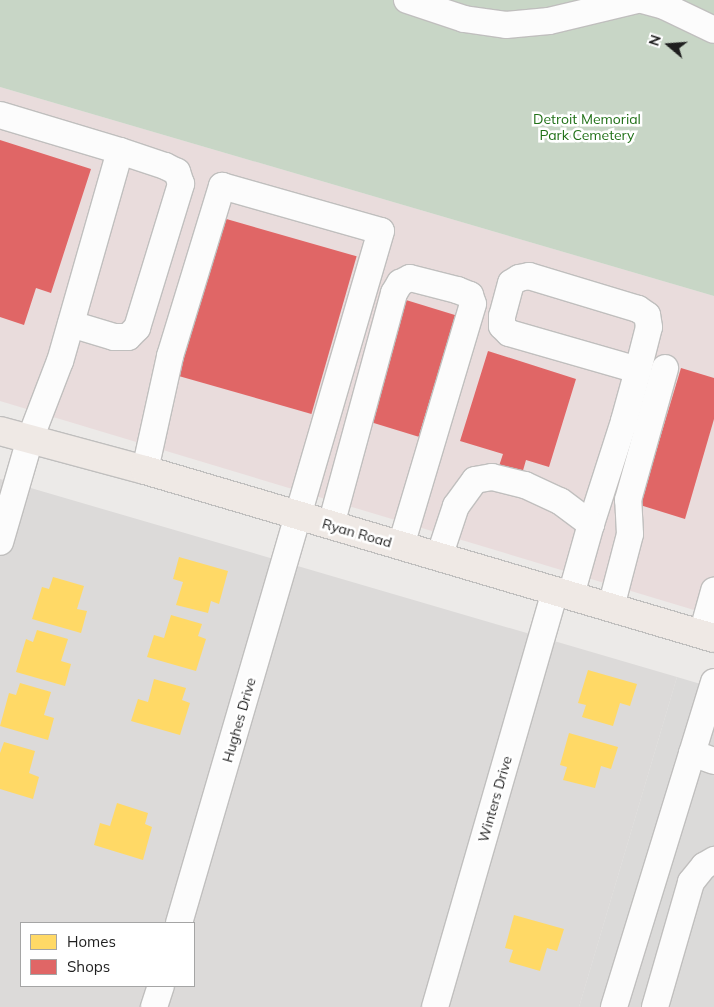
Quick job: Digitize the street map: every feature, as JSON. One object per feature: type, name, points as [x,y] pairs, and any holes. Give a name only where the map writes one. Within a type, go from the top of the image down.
[{"type":"main road","name":"Ryan Road","points":[[0,431],[145,470],[708,636]]},
{"type":"street","points":[[407,0],[464,19],[506,25],[549,21],[637,0]]},
{"type":"street","points":[[642,0],[664,6],[714,30]]},
{"type":"street","points":[[0,115],[120,151],[177,172],[181,184],[137,328],[128,337],[114,337],[71,324]]},
{"type":"street","points":[[0,542],[30,440],[60,361],[120,151]]},
{"type":"street","name":"Hughes Drive","points":[[145,470],[170,356],[222,186],[381,231],[179,922]]},
{"type":"street","name":"Winters Drive","points":[[435,1007],[563,593],[591,524],[624,421],[638,370],[649,326],[647,315],[638,309],[529,276],[519,278],[512,283],[502,316],[502,326],[510,333],[638,370]]},
{"type":"street","points":[[331,525],[389,309],[400,283],[410,278],[470,295],[473,304],[400,546]]},
{"type":"street","points":[[611,607],[630,534],[628,500],[665,368]]},
{"type":"street","points":[[438,557],[456,506],[475,480],[492,477],[525,485],[560,501],[591,524]]},
{"type":"street","points":[[708,636],[714,591]]},
{"type":"street","points":[[614,1007],[703,757],[714,682]]},
{"type":"street","points":[[655,1007],[691,882],[704,866],[714,860]]},
{"type":"street","points":[[154,1007],[161,987]]},
{"type":"shaded area","points":[[0,87],[714,296],[714,616],[0,401]]},
{"type":"shaded area","points":[[0,479],[677,677],[579,1007],[0,1007]]},
{"type":"shaded area","points":[[677,677],[714,688],[714,1007],[579,1007]]},
{"type":"green space","name":"Detroit Memorial Park Cemetery","points":[[0,0],[714,0],[714,296],[0,87]]},
{"type":"building: Homes","points":[[179,557],[228,571],[219,604],[211,601],[208,613],[176,605],[183,582],[173,579]]},
{"type":"building: Homes","points":[[53,577],[84,586],[77,609],[87,611],[81,633],[32,619],[42,587],[49,589]]},
{"type":"building: Homes","points":[[171,615],[202,624],[198,636],[206,639],[196,671],[147,657],[154,635],[164,638]]},
{"type":"building: Homes","points":[[37,630],[68,639],[61,661],[71,664],[65,686],[16,672],[26,639],[33,642]]},
{"type":"building: Homes","points":[[588,670],[637,684],[630,706],[620,703],[613,726],[582,717],[586,705],[578,703]]},
{"type":"building: Homes","points":[[154,679],[186,688],[182,700],[190,703],[180,735],[131,721],[138,699],[148,702]]},
{"type":"building: Homes","points":[[20,683],[51,692],[44,715],[54,718],[48,740],[0,726],[9,693],[16,695]]},
{"type":"building: Homes","points":[[569,733],[618,747],[611,769],[601,766],[595,788],[563,780],[567,767],[560,765]]},
{"type":"building: Homes","points":[[4,742],[35,751],[29,773],[39,777],[33,799],[0,789],[0,753]]},
{"type":"building: Homes","points":[[117,803],[148,813],[145,824],[152,827],[143,860],[94,845],[100,823],[110,826]]},
{"type":"building: Homes","points":[[514,915],[564,929],[557,951],[547,948],[540,971],[509,962],[513,950],[505,948]]},
{"type":"building: Shops","points":[[0,140],[91,169],[51,293],[36,288],[24,325],[0,317]]},
{"type":"building: Shops","points":[[223,218],[357,256],[311,414],[178,376]]},
{"type":"building: Shops","points":[[406,300],[456,315],[419,437],[369,421]]},
{"type":"building: Shops","points":[[488,351],[576,379],[549,467],[526,460],[522,474],[499,466],[503,454],[460,441]]},
{"type":"building: Shops","points":[[681,368],[714,378],[714,419],[685,519],[640,505]]}]
